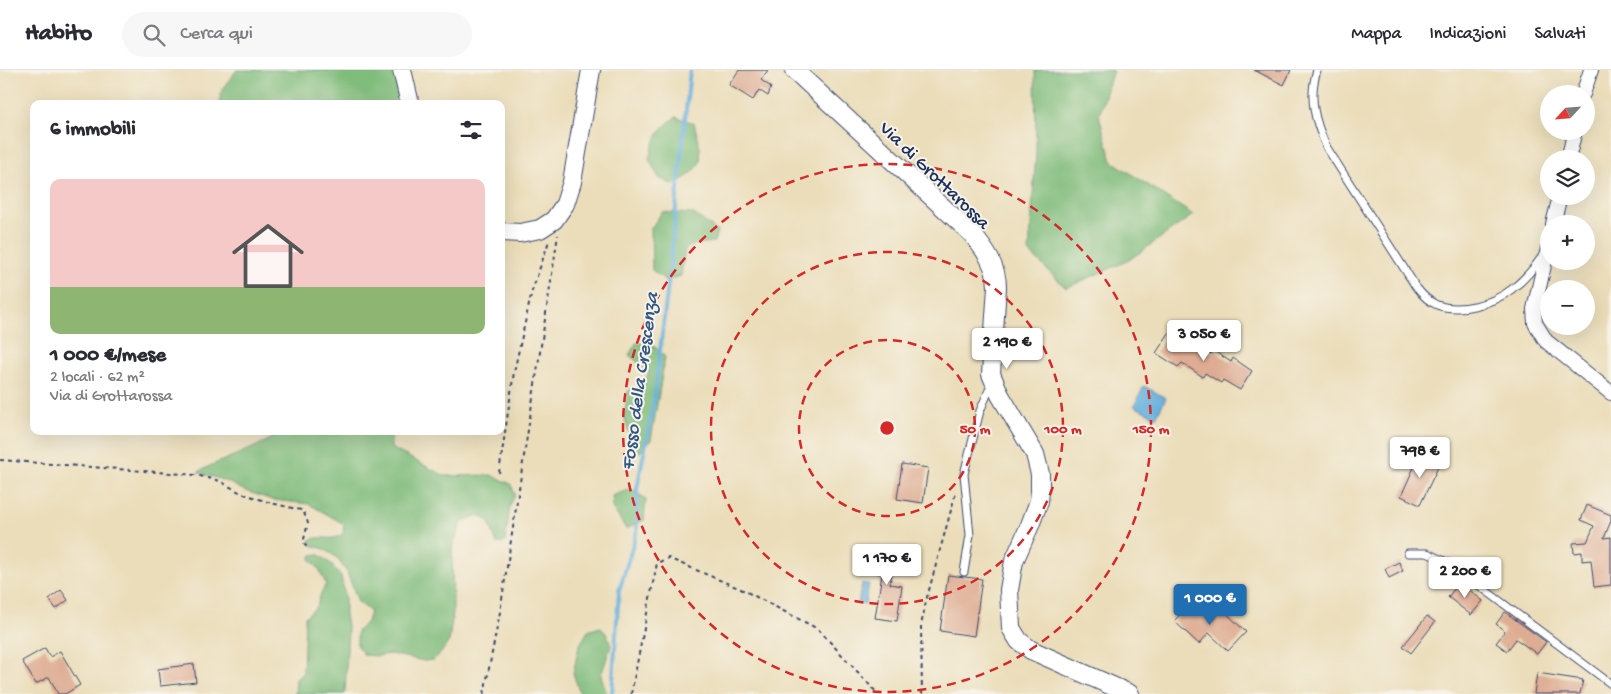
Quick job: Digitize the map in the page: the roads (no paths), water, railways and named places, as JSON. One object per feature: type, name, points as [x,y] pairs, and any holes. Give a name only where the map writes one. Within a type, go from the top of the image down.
[{"type":"street","points":[[402,70],[409,100]]},
{"type":"street","points":[[505,232],[529,232],[545,227],[559,215],[565,204],[571,188],[591,70]]},
{"type":"street","name":"Via di Grottarossa","points":[[794,70],[972,234],[987,254],[997,280],[991,364],[993,381],[1033,449],[1040,474],[1040,491],[1036,511],[1012,567],[1009,619],[1013,632],[1019,641],[1031,650],[1130,694]]},
{"type":"street","points":[[1586,85],[1591,70]]},
{"type":"street","points":[[1543,270],[1534,309],[1535,323],[1546,341],[1611,393]]},
{"type":"lane","points":[[1317,70],[1312,86],[1313,106],[1318,126],[1327,148],[1416,288],[1427,299],[1438,305],[1456,308],[1479,304],[1499,297],[1513,289],[1540,259]]},
{"type":"lane","points":[[964,572],[970,535],[964,474],[980,411],[993,381]]},
{"type":"lane","points":[[1408,553],[1427,553],[1449,563],[1611,684]]},
{"type":"water","points":[[1144,386],[1166,398],[1156,417],[1134,406]]},
{"type":"water","points":[[862,583],[869,584],[865,604],[858,603]]},
{"type":"waterway","name":"Fosso della Crescenza","points":[[612,694],[619,591],[637,531],[637,489],[654,400],[690,70]]}]
